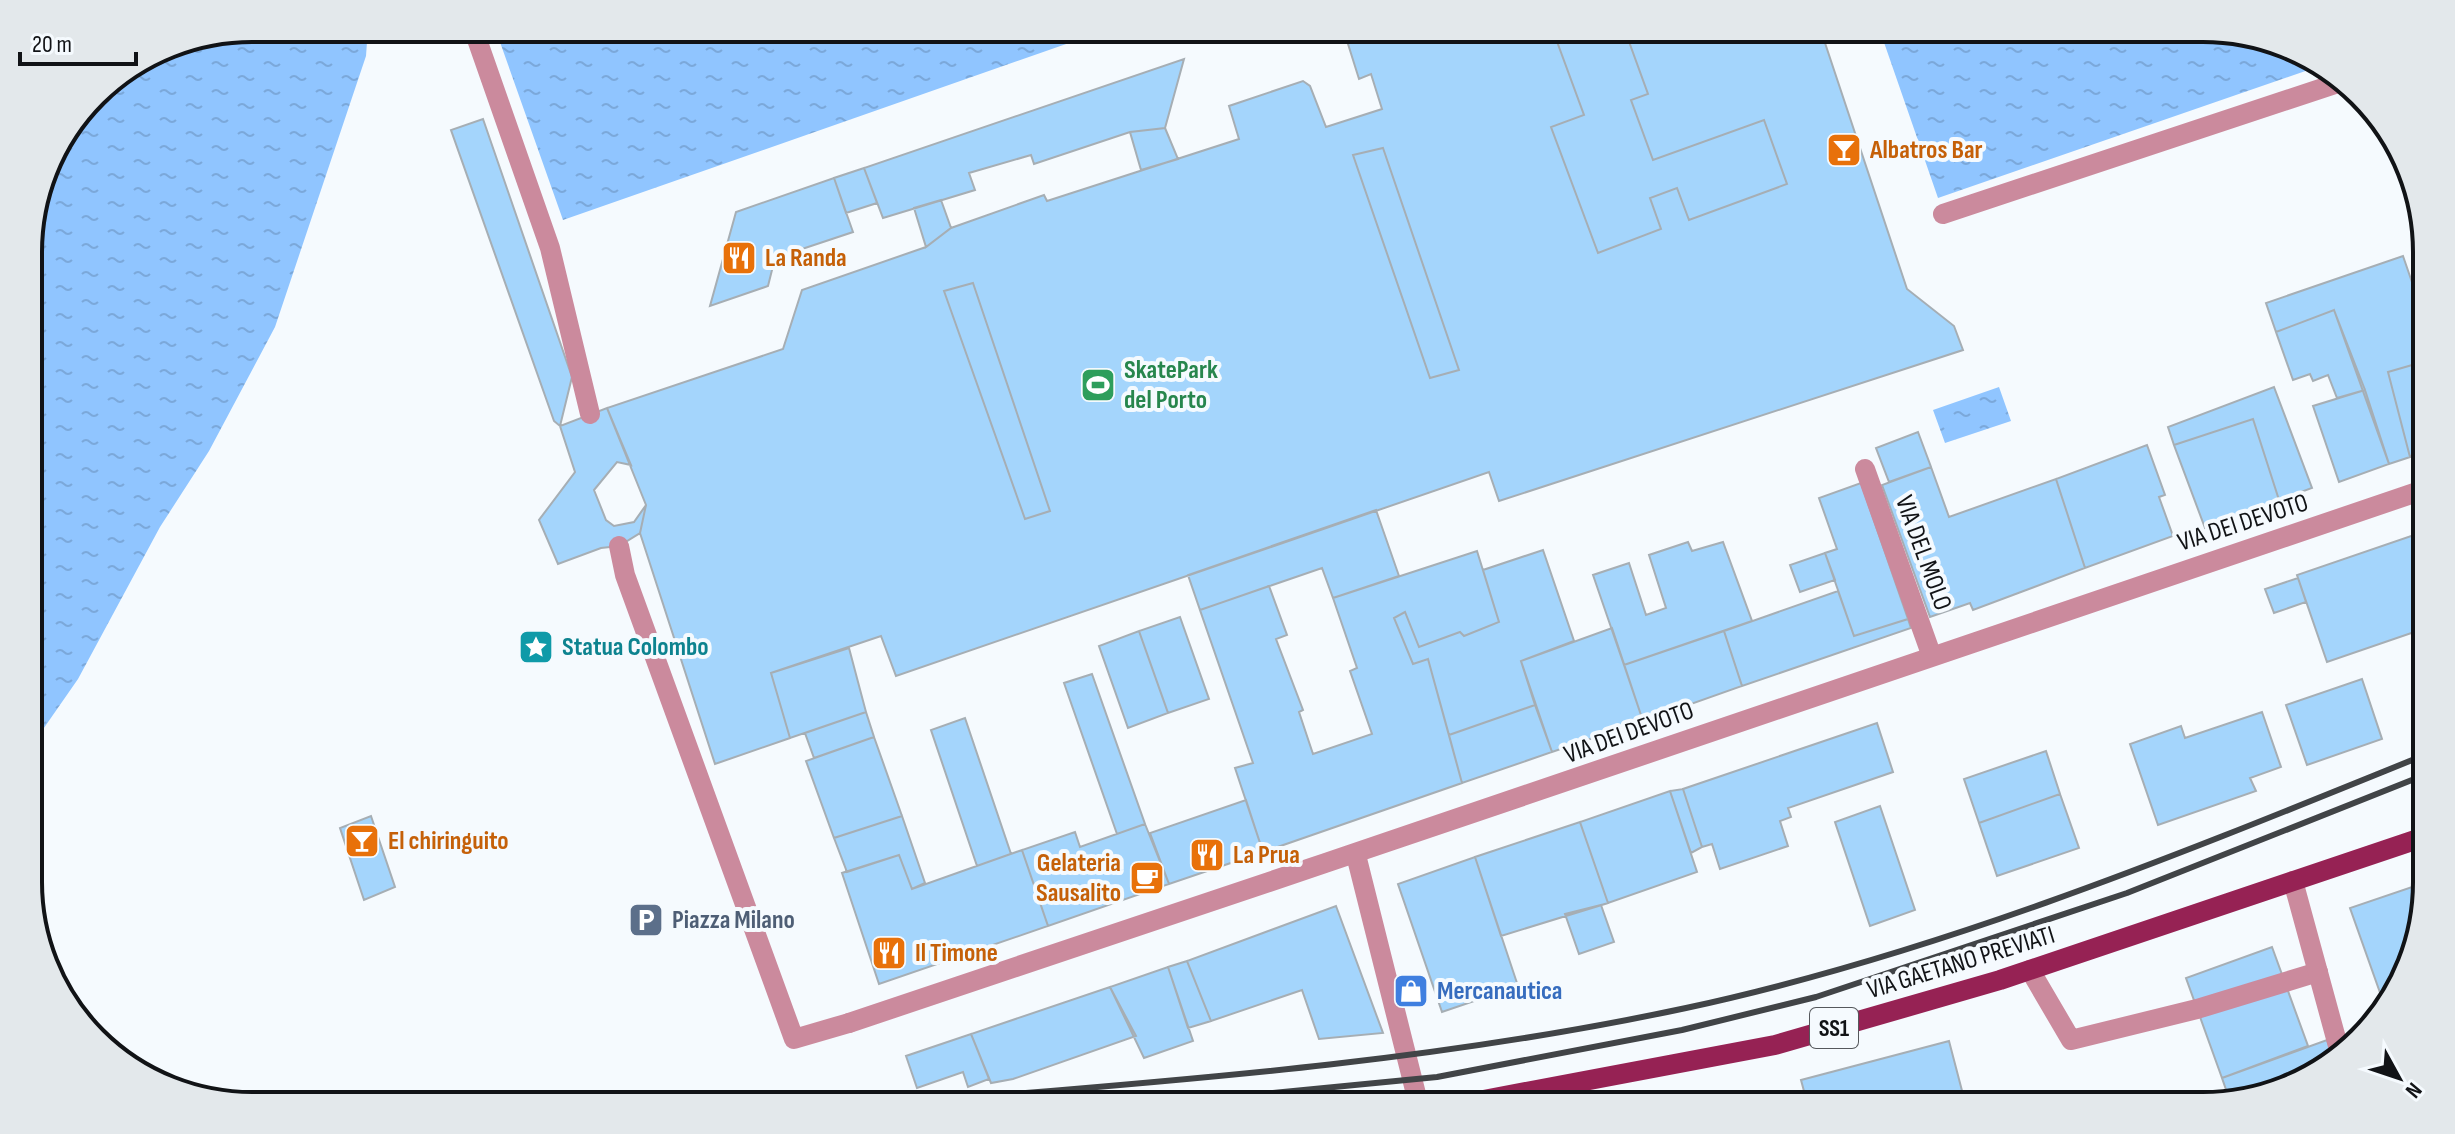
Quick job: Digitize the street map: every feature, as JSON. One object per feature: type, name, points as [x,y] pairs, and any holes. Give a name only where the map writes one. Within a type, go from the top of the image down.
[{"type":"main road","name":"VIA GAETANO PREVIATI","points":[[1526,1092],[1775,1045],[2030,970],[2413,841]]},
{"type":"street","points":[[478,42],[550,248],[590,414]]},
{"type":"street","points":[[1943,214],[2331,85]]},
{"type":"street","name":"VIA DEL MOLO","points":[[1865,469],[1931,654]]},
{"type":"street","name":"VIA DEI DEVOTO","points":[[619,546],[625,575],[794,1039],[1356,855],[1931,654],[2413,493]]},
{"type":"street","points":[[1356,855],[1415,1092]]},
{"type":"street","points":[[2293,881],[2337,1043]]},
{"type":"street","points":[[2030,970],[2071,1040],[2197,1009],[2318,972]]},
{"type":"water","points":[[238,42],[367,42],[366,56],[275,327],[209,451],[160,527],[78,679],[42,731],[42,238],[49,198],[58,172],[77,135],[114,94],[135,77],[172,58],[198,49]]},
{"type":"water","points":[[500,42],[1072,42],[563,220]]},
{"type":"water","points":[[1884,42],[2203,42],[2257,49],[2308,70],[1938,198]]},
{"type":"water","points":[[1999,387],[2011,421],[1945,443],[1933,410]]},
{"type":"building","points":[[1347,42],[1825,42],[1907,289],[1954,326],[1963,350],[1499,501],[1489,472],[896,676],[881,636],[771,673],[790,738],[715,764],[640,533],[646,505],[607,408],[783,349],[802,290],[926,247],[951,228],[1044,195],[1047,201],[1239,139],[1229,106],[1303,81],[1310,86],[1326,127],[1382,109],[1371,74],[1359,79]]},
{"type":"building","points":[[1557,42],[1629,42],[1648,94],[1631,100],[1653,160],[1764,120],[1787,184],[1689,220],[1677,188],[1650,198],[1661,229],[1598,253],[1551,127],[1584,115]]},
{"type":"building","points":[[1184,59],[1165,128],[1130,132],[1034,164],[1031,155],[969,173],[975,190],[883,218],[864,168]]},
{"type":"building","points":[[483,119],[572,377],[560,426],[554,421],[451,130]]},
{"type":"building","points":[[1165,128],[1178,159],[1141,170],[1130,132]]},
{"type":"building","points":[[1383,148],[1459,370],[1430,378],[1353,155]]},
{"type":"building","points":[[864,168],[877,203],[846,213],[834,178]]},
{"type":"building","points":[[834,178],[853,232],[775,258],[768,286],[710,306],[736,212]]},
{"type":"building","points":[[941,200],[951,228],[926,247],[914,208]]},
{"type":"building","points":[[2403,256],[2413,285],[2413,365],[2388,372],[2410,457],[2389,464],[2334,310],[2276,332],[2266,303]]},
{"type":"building","points":[[973,283],[1050,511],[1025,519],[944,291]]},
{"type":"building","points":[[2334,310],[2365,390],[2337,398],[2328,375],[2313,381],[2310,374],[2293,380],[2276,332]]},
{"type":"building","points":[[2413,365],[2413,456],[2410,457],[2388,372]]},
{"type":"building","points":[[2274,387],[2312,488],[2279,500],[2253,419],[2174,445],[2168,427]]},
{"type":"building","points":[[2365,390],[2389,464],[2339,482],[2313,406]]},
{"type":"building","points":[[607,408],[631,465],[617,462],[594,490],[606,520],[614,526],[634,522],[646,505],[640,533],[619,546],[601,548],[558,564],[539,520],[575,472],[560,426]]},
{"type":"building","points":[[2253,419],[2279,500],[2205,528],[2174,445]]},
{"type":"building","points":[[1918,432],[1931,467],[1889,482],[1876,448]]},
{"type":"building","points":[[2147,445],[2165,495],[2159,497],[2173,536],[2085,568],[2056,479]]},
{"type":"building","points":[[1931,467],[1949,517],[2056,479],[2085,568],[1973,610],[1970,603],[1930,617],[1882,485]]},
{"type":"building","points":[[1861,483],[1908,619],[1854,636],[1825,553],[1837,549],[1819,498]]},
{"type":"building","points":[[1376,510],[1399,576],[1333,598],[1322,568],[1200,610],[1188,575]]},
{"type":"building","points":[[2413,535],[2413,632],[2327,662],[2297,575]]},
{"type":"building","points":[[1688,542],[1692,551],[1723,542],[1752,621],[1624,665],[1593,575],[1629,563],[1646,615],[1666,608],[1649,555]]},
{"type":"building","points":[[1543,550],[1574,641],[1521,661],[1535,705],[1449,735],[1428,659],[1413,664],[1394,618],[1405,612],[1419,647],[1460,632],[1464,636],[1499,622],[1483,570]]},
{"type":"building","points":[[1477,551],[1499,622],[1464,636],[1460,632],[1419,647],[1405,612],[1394,618],[1413,664],[1428,659],[1462,783],[1263,852],[1235,768],[1253,763],[1200,610],[1269,586],[1287,635],[1276,639],[1303,710],[1299,712],[1313,754],[1372,734],[1350,671],[1357,668],[1333,598]]},
{"type":"building","points":[[1825,553],[1835,580],[1800,592],[1790,565]]},
{"type":"building","points":[[2298,578],[2306,602],[2274,613],[2265,589]]},
{"type":"building","points":[[1838,591],[1854,636],[1908,619],[1911,628],[1742,686],[1724,631]]},
{"type":"building","points":[[1180,617],[1209,699],[1168,713],[1139,631]]},
{"type":"building","points":[[1612,628],[1643,721],[1552,752],[1521,661]]},
{"type":"building","points":[[1139,631],[1168,713],[1128,728],[1099,646]]},
{"type":"building","points":[[1724,631],[1742,686],[1643,721],[1624,665]]},
{"type":"building","points":[[849,648],[866,712],[790,738],[771,673]]},
{"type":"building","points":[[1092,674],[1145,824],[1117,834],[1064,683]]},
{"type":"building","points":[[2362,679],[2382,739],[2307,765],[2286,705]]},
{"type":"building","points":[[1535,705],[1552,752],[1462,783],[1449,735]]},
{"type":"building","points":[[866,712],[874,737],[814,758],[805,733]]},
{"type":"building","points":[[2262,712],[2281,767],[2250,778],[2256,791],[2158,825],[2130,744],[2181,726],[2185,738]]},
{"type":"building","points":[[965,718],[1011,854],[977,866],[931,730]]},
{"type":"building","points":[[1877,723],[1893,772],[1788,808],[1791,817],[1780,821],[1788,846],[1720,869],[1712,844],[1702,847],[1683,789]]},
{"type":"building","points":[[874,737],[902,816],[834,838],[806,761]]},
{"type":"building","points":[[2046,751],[2060,794],[1979,823],[1964,779]]},
{"type":"building","points":[[1683,789],[1702,847],[1691,853],[1670,791]]},
{"type":"building","points":[[1670,791],[1697,872],[1608,903],[1580,822]]},
{"type":"building","points":[[2060,794],[2079,848],[1997,876],[1979,823]]},
{"type":"building","points":[[1246,800],[1263,852],[1169,884],[1150,833]]},
{"type":"building","points":[[1880,806],[1915,910],[1870,926],[1835,822]]},
{"type":"building","points":[[371,816],[395,887],[364,900],[340,828]]},
{"type":"building","points":[[902,816],[925,883],[912,889],[899,855],[847,872],[834,838]]},
{"type":"building","points":[[1580,822],[1608,903],[1501,936],[1475,857]]},
{"type":"building","points":[[1145,824],[1169,884],[1048,926],[1022,850],[1075,832],[1080,847]]},
{"type":"building","points":[[1022,850],[1048,926],[879,984],[842,873],[899,855],[912,889]]},
{"type":"building","points":[[1475,857],[1518,986],[1442,1012],[1398,884]]},
{"type":"building","points":[[2413,887],[2406,936],[2380,994],[2350,908]]},
{"type":"building","points":[[1601,905],[1614,942],[1579,954],[1565,914]]},
{"type":"building","points":[[1336,906],[1383,1033],[1319,1039],[1302,990],[1211,1021],[1187,961]]},
{"type":"building","points":[[2272,947],[2308,1046],[2222,1078],[2186,978]]},
{"type":"building","points":[[1187,961],[1211,1021],[1188,1028],[1168,967]]},
{"type":"building","points":[[1168,967],[1193,1041],[1144,1058],[1110,987]]},
{"type":"building","points":[[1110,987],[1136,1036],[1013,1079],[991,1083],[971,1034]]},
{"type":"building","points":[[971,1034],[989,1079],[968,1087],[963,1072],[917,1088],[906,1056]]},
{"type":"building","points":[[2327,1040],[2330,1049],[2271,1081],[2226,1091],[2222,1078]]},
{"type":"building","points":[[1949,1041],[1962,1092],[1804,1092],[1801,1080]]},
{"type":"railway","points":[[1034,1092],[1279,1070],[1483,1045],[1686,1008],[1875,959],[1969,929],[2153,863],[2413,760]]},
{"type":"railway","points":[[1282,1092],[1437,1077],[1682,1030],[1816,997],[2127,893],[2413,780]]},
{"type":"place","name":"Albatros Bar","points":[[1844,150]]},
{"type":"place","name":"La Randa","points":[[739,258]]},
{"type":"place","name":"SkatePark del Porto","points":[[1098,385]]},
{"type":"place","name":"Statua Colombo","points":[[536,647]]},
{"type":"place","name":"El chiringuito","points":[[362,841]]},
{"type":"place","name":"La Prua","points":[[1207,855]]},
{"type":"place","name":"Gelateria Sausalito","points":[[1147,878]]},
{"type":"place","name":"Piazza Milano","points":[[646,920]]},
{"type":"place","name":"Il Timone","points":[[889,953]]},
{"type":"place","name":"Mercanautica","points":[[1411,991]]}]
